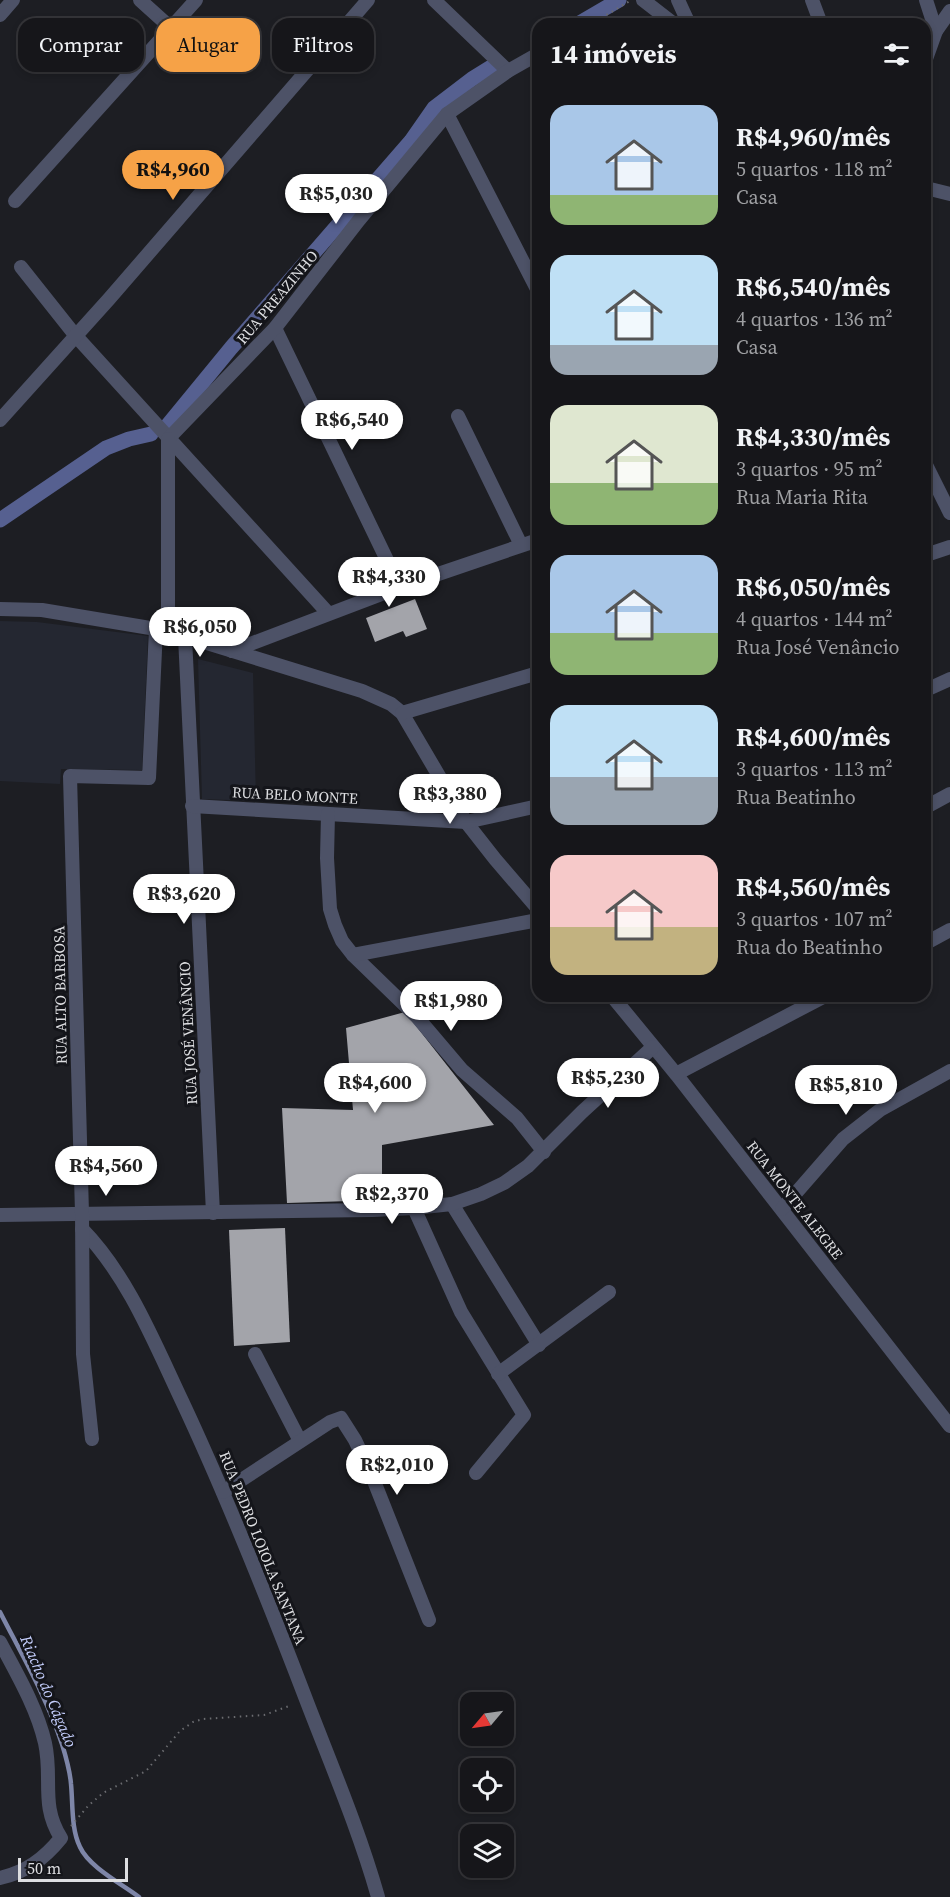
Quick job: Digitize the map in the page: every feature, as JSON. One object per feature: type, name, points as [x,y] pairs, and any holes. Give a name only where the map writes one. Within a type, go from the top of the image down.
[{"type":"street","points":[[0,15],[13,0]]},
{"type":"street","points":[[140,0],[160,18]]},
{"type":"street","points":[[180,18],[196,0]]},
{"type":"street","points":[[0,420],[368,0]]},
{"type":"street","points":[[434,0],[508,71]]},
{"type":"street","points":[[643,0],[666,18]]},
{"type":"street","points":[[678,0],[686,18]]},
{"type":"street","points":[[812,0],[819,18]]},
{"type":"street","points":[[926,0],[936,31]]},
{"type":"street","points":[[931,45],[936,31],[950,11]]},
{"type":"street","points":[[15,201],[156,45]]},
{"type":"street","name":"RUA PREAZINHO","points":[[168,439],[275,328],[359,220],[447,114],[508,71],[532,57]]},
{"type":"street","points":[[447,114],[532,279]]},
{"type":"street","points":[[931,189],[947,193],[950,206]]},
{"type":"street","points":[[21,267],[75,335],[328,613]]},
{"type":"street","points":[[275,328],[400,587]]},
{"type":"street","points":[[458,416],[521,546]]},
{"type":"street","points":[[162,630],[168,439]]},
{"type":"street","points":[[931,475],[950,513]]},
{"type":"street","points":[[232,651],[328,613],[532,542]]},
{"type":"street","points":[[931,553],[950,547]]},
{"type":"street","points":[[0,609],[42,610],[162,630],[362,691],[391,704],[402,713],[466,822],[532,902]]},
{"type":"street","name":"RUA ALTO BARBOSA","points":[[92,1439],[83,1354],[82,1213],[70,776],[149,778],[162,630]]},
{"type":"street","name":"RUA JOSÉ VENÂNCIO","points":[[185,637],[213,1213]]},
{"type":"street","points":[[402,713],[532,675]]},
{"type":"street","points":[[931,688],[950,679]]},
{"type":"street","points":[[931,804],[950,794]]},
{"type":"street","name":"RUA BELO MONTE","points":[[192,806],[466,822],[532,807]]},
{"type":"street","points":[[328,814],[327,858],[330,909],[342,941],[353,955],[396,994],[462,1070],[517,1118],[544,1152]]},
{"type":"street","points":[[353,955],[532,921]]},
{"type":"street","points":[[931,940],[950,930]]},
{"type":"street","name":"RUA MONTE ALEGRE","points":[[617,1002],[676,1074],[950,1426]]},
{"type":"street","points":[[676,1074],[814,1002]]},
{"type":"street","points":[[0,1215],[213,1213],[414,1208],[452,1204],[481,1194],[528,1166],[582,1112],[653,1047]]},
{"type":"street","points":[[782,1209],[843,1139],[880,1110],[950,1071]]},
{"type":"street","points":[[452,1204],[539,1345]]},
{"type":"street","points":[[414,1208],[461,1312],[524,1416],[476,1473]]},
{"type":"street","name":"RUA PEDRO LOIOLA SANTANA","points":[[82,1229],[96,1243],[108,1261],[156,1345],[224,1492],[351,1811],[378,1897]]},
{"type":"street","points":[[498,1374],[609,1292]]},
{"type":"street","points":[[255,1354],[300,1441]]},
{"type":"street","points":[[224,1492],[334,1419],[344,1420],[374,1481],[429,1620]]},
{"type":"street","points":[[0,1641],[40,1724],[48,1758],[49,1810],[54,1827],[61,1838],[45,1856],[31,1867],[0,1878]]},
{"type":"path","points":[[601,18],[632,0]]},
{"type":"path","points":[[61,1838],[87,1806],[103,1793],[146,1771],[180,1731],[193,1722],[203,1719],[264,1715],[306,1699]]},
{"type":"shaded area","points":[[0,621],[37,622],[148,636],[142,770],[61,769],[60,784],[0,781]]},
{"type":"shaded area","points":[[198,659],[253,673],[256,801],[202,799]]},
{"type":"building","points":[[415,599],[427,629],[406,637],[403,631],[375,642],[366,618]]},
{"type":"building","points":[[405,1012],[494,1125],[382,1145],[382,1200],[287,1203],[282,1108],[353,1110],[346,1028]]},
{"type":"building","points":[[285,1228],[290,1342],[234,1346],[229,1230]]},
{"type":"waterway","points":[[588,18],[619,0]]},
{"type":"waterway","points":[[167,426],[231,348],[411,141],[434,108],[493,66]]},
{"type":"waterway","points":[[0,520],[106,448],[151,434]]},
{"type":"waterway","name":"Riacho do Cágado","points":[[0,1612],[42,1693],[62,1744],[70,1774],[74,1824],[80,1847],[98,1868],[139,1897]]}]
